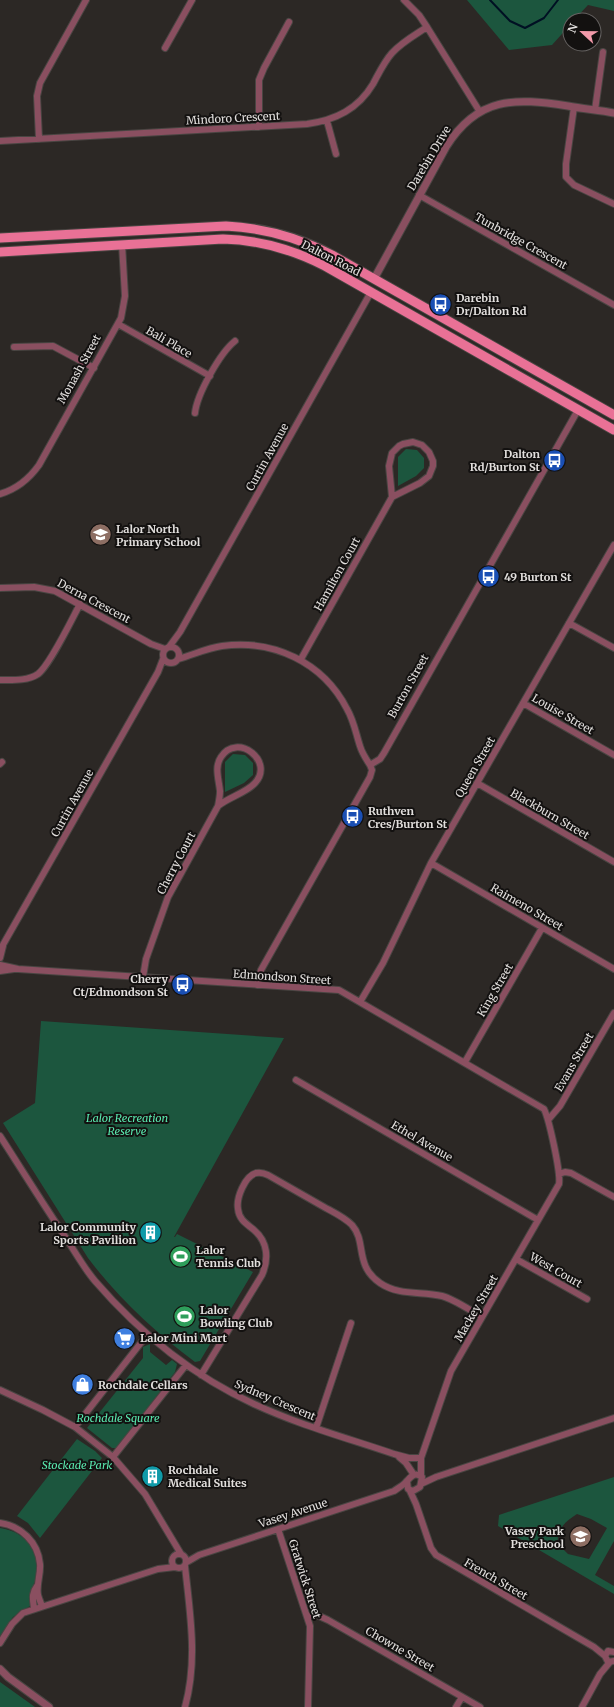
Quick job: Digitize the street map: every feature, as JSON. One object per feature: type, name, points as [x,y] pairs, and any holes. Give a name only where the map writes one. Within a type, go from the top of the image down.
[{"type":"main road","name":"Dalton Road","points":[[0,238],[226,226],[263,229],[305,242],[374,279],[614,415]]},
{"type":"main road","name":"Monash Street","points":[[121,231],[122,244]]},
{"type":"main road","name":"Dalton Road","points":[[0,252],[223,239],[270,244],[308,257],[614,430]]},
{"type":"main road","name":"Burton Street","points":[[578,410],[585,398]]},
{"type":"street","points":[[39,139],[37,96],[40,83],[86,0]]},
{"type":"street","points":[[165,48],[192,0]]},
{"type":"street","points":[[404,0],[416,12],[427,27],[480,112]]},
{"type":"street","points":[[259,127],[259,80],[289,22]]},
{"type":"street","name":"Mindoro Crescent","points":[[0,141],[259,127],[307,124],[327,121],[345,114],[354,107],[366,94],[393,52],[404,42],[427,27]]},
{"type":"street","points":[[594,110],[603,52]]},
{"type":"street","name":"Darebin Drive","points":[[374,279],[419,195],[453,136],[466,122],[480,112],[498,105],[521,101],[537,101],[614,113]]},
{"type":"street","points":[[574,107],[566,164],[566,177],[574,185],[614,204]]},
{"type":"street","points":[[327,121],[336,154]]},
{"type":"street","name":"Tunbridge Crescent","points":[[419,195],[614,305]]},
{"type":"street","name":"Monash Street","points":[[0,494],[17,487],[32,474],[118,324],[123,312],[125,296],[122,244]]},
{"type":"street","name":"Curtin Avenue","points":[[0,958],[2,947],[371,292]]},
{"type":"street","name":"Bali Place","points":[[118,324],[210,376]]},
{"type":"street","points":[[195,413],[197,401],[222,354],[235,341]]},
{"type":"street","points":[[14,347],[53,346],[94,368]]},
{"type":"street","name":"Burton Street","points":[[370,765],[380,759],[384,753],[578,410]]},
{"type":"street","points":[[408,442],[422,445],[429,452],[433,461],[429,476],[420,483],[392,497],[389,466],[392,454],[398,446],[408,442]]},
{"type":"street","name":"Hamilton Court","points":[[301,659],[392,497]]},
{"type":"street","name":"Queen Street","points":[[360,1002],[383,962],[431,863],[614,546]]},
{"type":"street","name":"Derna Crescent","points":[[0,588],[34,587],[54,590],[151,644],[169,651],[170,664]]},
{"type":"street","points":[[1,680],[27,678],[38,674],[47,662],[80,604]]},
{"type":"street","points":[[569,623],[614,648]]},
{"type":"street","name":"Curtin Avenue","points":[[158,672],[170,664],[175,663],[178,659],[221,646],[254,645],[281,651],[301,659],[323,676],[341,698],[353,723],[360,745],[370,765]]},
{"type":"street","points":[[169,651],[195,654]]},
{"type":"street","points":[[169,651],[178,659]]},
{"type":"street","name":"Louise Street","points":[[523,703],[614,755]]},
{"type":"street","name":"Cherry Court","points":[[143,977],[146,959],[168,897],[218,806],[220,792],[218,771],[220,758],[231,749],[238,747],[250,750],[258,758],[260,763],[260,771],[257,781],[251,787],[226,800],[218,806]]},
{"type":"street","points":[[257,985],[261,970],[370,777],[372,770],[370,765]]},
{"type":"street","name":"Blackburn Street","points":[[477,783],[614,862]]},
{"type":"street","name":"Raimeno Street","points":[[431,863],[614,969]]},
{"type":"street","name":"King Street","points":[[465,1062],[542,928]]},
{"type":"street","points":[[0,964],[0,971]]},
{"type":"street","name":"Edmondson Street","points":[[0,964],[18,969]]},
{"type":"street","name":"Edmondson Street","points":[[0,971],[18,969],[339,990],[541,1107],[548,1120],[559,1174]]},
{"type":"street","name":"Evans Street","points":[[548,1120],[560,1106],[614,1013]]},
{"type":"street","name":"Ethel Avenue","points":[[296,1080],[538,1220]]},
{"type":"street","name":"Sydney Crescent","points":[[0,1136],[47,1212],[94,1280],[147,1335],[186,1365],[201,1375],[254,1404],[316,1428],[394,1454],[409,1458],[421,1458]]},
{"type":"street","points":[[201,1375],[262,1275],[267,1263],[267,1252],[262,1239],[242,1220],[238,1209],[239,1198],[248,1179],[260,1172],[268,1175],[340,1216],[352,1225],[358,1236],[361,1257],[364,1265],[374,1279],[380,1284],[402,1292],[442,1296],[482,1317]]},
{"type":"street","points":[[559,1174],[565,1172],[571,1173],[614,1197]]},
{"type":"street","name":"Mackey Street","points":[[410,1477],[421,1458],[451,1372],[558,1187],[560,1179],[559,1174]]},
{"type":"street","name":"West Court","points":[[516,1259],[587,1299]]},
{"type":"street","points":[[316,1428],[351,1323]]},
{"type":"street","points":[[75,1427],[147,1335]]},
{"type":"street","points":[[113,1457],[186,1365]]},
{"type":"street","points":[[0,1390],[75,1427],[113,1457],[145,1494],[160,1518],[184,1560],[193,1643],[191,1675],[185,1707]]},
{"type":"street","points":[[410,1477],[416,1475],[421,1481],[436,1477],[614,1418]]},
{"type":"street","name":"Sydney Crescent","points":[[394,1454],[406,1463],[410,1477]]},
{"type":"street","name":"Mackey Street","points":[[421,1458],[421,1481]]},
{"type":"street","name":"French Street","points":[[410,1477],[409,1490],[416,1504],[431,1548],[436,1556],[611,1656]]},
{"type":"street","name":"Vasey Avenue","points":[[394,1491],[410,1477]]},
{"type":"street","name":"French Street","points":[[416,1504],[421,1481]]},
{"type":"street","name":"Vasey Avenue","points":[[184,1560],[394,1491],[409,1490],[421,1481]]},
{"type":"street","points":[[0,1523],[12,1526],[22,1532],[34,1546],[40,1564],[38,1595],[42,1606]]},
{"type":"street","name":"Gratwick Street","points":[[278,1529],[307,1616],[310,1632],[308,1707]]},
{"type":"street","points":[[172,1541],[173,1558],[176,1568],[186,1582]]},
{"type":"street","points":[[158,1569],[173,1558],[184,1560]]},
{"type":"street","points":[[1,1641],[20,1616],[34,1609],[158,1569],[176,1568],[184,1560]]},
{"type":"street","points":[[34,1609],[32,1598],[33,1592],[38,1584]]},
{"type":"street","name":"Chowne Street","points":[[307,1616],[317,1616],[328,1620],[480,1707]]},
{"type":"street","points":[[582,1707],[611,1656]]},
{"type":"street","points":[[0,1669],[8,1677],[49,1707]]},
{"type":"street","points":[[0,1675],[8,1677]]},
{"type":"street","points":[[456,1707],[462,1697]]},
{"type":"green space","points":[[467,0],[614,0],[614,11],[588,5],[581,12],[562,12],[562,34],[552,45],[509,50]]},
{"type":"green space","points":[[406,449],[417,450],[424,458],[424,468],[416,476],[398,486],[398,457]]},
{"type":"green space","points":[[233,754],[245,755],[253,763],[253,775],[244,783],[225,792],[225,762]]},
{"type":"green space","name":"Lalor Recreation Reserve","points":[[41,1021],[284,1038],[174,1237],[177,1234],[253,1272],[200,1361],[195,1362],[151,1326],[124,1301],[100,1273],[88,1258],[3,1123],[35,1103]]},
{"type":"green space","name":"Rochdale Square","points":[[150,1344],[150,1352],[166,1365],[172,1360],[177,1364],[175,1372],[117,1448],[112,1448],[87,1428],[143,1358],[143,1347]]},
{"type":"green space","name":"Stockade Park","points":[[77,1439],[95,1451],[102,1458],[40,1538],[28,1523],[17,1516]]},
{"type":"green space","points":[[614,1477],[614,1541],[595,1575],[614,1586],[614,1594],[498,1526],[499,1515]],"holes":[[[577,1514],[591,1519],[607,1528],[589,1559],[568,1554],[558,1544],[560,1530]]]},
{"type":"green space","points":[[0,1528],[22,1537],[32,1547],[38,1570],[32,1590],[30,1606],[13,1617],[0,1636]]},
{"type":"green space","points":[[0,1682],[35,1707],[0,1707]]},
{"type":"waterway","points":[[490,0],[510,21],[525,28],[544,18],[558,0]]},
{"type":"place","name":"Darebin Dr/Dalton Rd","points":[[440,304]]},
{"type":"place","name":"Dalton Rd/Burton St","points":[[555,460]]},
{"type":"place","name":"Lalor North Primary School","points":[[100,535]]},
{"type":"place","name":"49 Burton St","points":[[489,577]]},
{"type":"place","name":"Ruthven Cres/Burton St","points":[[353,817]]},
{"type":"place","name":"Cherry Ct/Edmondson St","points":[[183,985]]},
{"type":"place","name":"Lalor Community Sports Pavilion","points":[[151,1233]]},
{"type":"place","name":"Lalor Tennis Club","points":[[180,1256]]},
{"type":"place","name":"Lalor Bowling Club","points":[[184,1316]]},
{"type":"place","name":"Lalor Mini Mart","points":[[125,1338]]},
{"type":"place","name":"Rochdale Cellars","points":[[83,1385]]},
{"type":"place","name":"Rochdale Medical Suites","points":[[152,1476]]},
{"type":"place","name":"Vasey Park Preschool","points":[[580,1537]]}]
